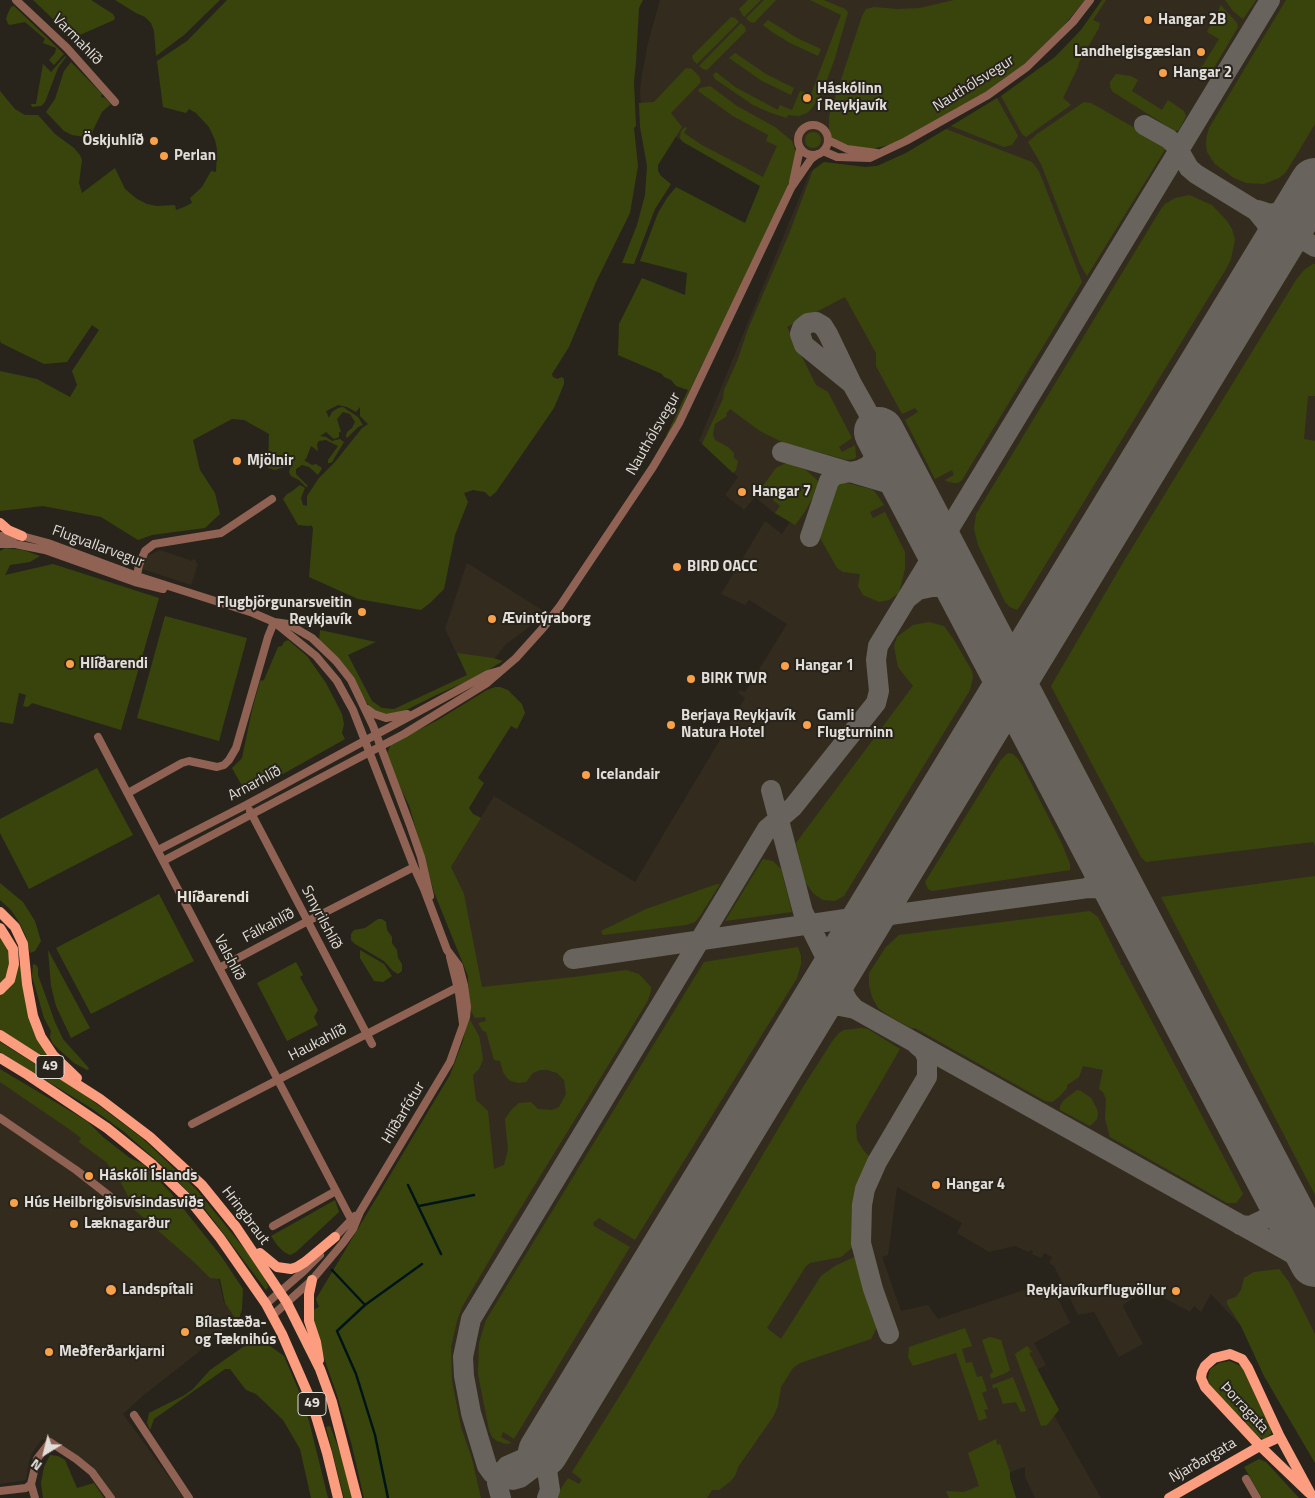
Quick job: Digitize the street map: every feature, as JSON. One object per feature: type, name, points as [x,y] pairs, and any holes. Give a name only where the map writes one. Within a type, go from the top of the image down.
[{"type":"main road","points":[[0,523],[8,530],[22,536]]},
{"type":"main road","points":[[0,912],[14,926],[23,944],[27,984],[33,1016],[41,1037],[53,1055],[100,1099]]},
{"type":"main road","points":[[0,928],[13,949],[14,964],[10,980],[0,990]]},
{"type":"main road","name":"Hringbraut","points":[[0,1035],[100,1099],[150,1137],[188,1170],[236,1227],[288,1303],[320,1369],[332,1402],[357,1498]]},
{"type":"main road","name":"49","points":[[0,1058],[107,1128],[164,1174],[192,1202],[220,1238],[266,1304],[282,1334],[312,1403],[338,1498]]},
{"type":"main road","points":[[0,1064],[68,1102]]},
{"type":"main road","points":[[236,1227],[269,1262],[284,1269],[297,1268],[335,1237]]},
{"type":"main road","points":[[312,1280],[309,1294],[309,1321],[318,1351],[320,1369]]},
{"type":"main road","name":"Þorragata","points":[[1230,1354],[1242,1359],[1311,1495],[1260,1446],[1202,1383],[1202,1372],[1205,1366],[1214,1358],[1230,1354]]},
{"type":"main road","name":"Njarðargata","points":[[1169,1498],[1260,1446],[1280,1437]]},
{"type":"street","name":"Varmahlíð","points":[[16,0],[67,48],[116,102]]},
{"type":"street","name":"Nauthólsvegur","points":[[370,752],[404,734],[488,683],[516,658],[550,620],[653,467],[679,423],[791,188],[811,159],[820,153],[837,157],[870,158],[906,141],[988,95],[1027,67],[1073,22],[1090,0]]},
{"type":"street","points":[[813,124],[822,127],[828,136],[828,140],[820,153],[808,154],[800,149],[797,141],[803,128],[813,124]]},
{"type":"street","points":[[828,140],[847,149],[879,153]]},
{"type":"street","name":"Nauthólsvegur","points":[[791,188],[800,149]]},
{"type":"street","points":[[136,579],[145,551],[154,544],[221,533],[272,500]]},
{"type":"street","name":"Flugvallarvegur","points":[[0,536],[22,536],[48,543],[136,579]]},
{"type":"street","name":"Flugvallarvegur","points":[[0,544],[15,544],[45,550],[164,589],[185,591],[253,613],[274,622],[305,646],[329,670],[346,695],[366,740]]},
{"type":"street","points":[[128,793],[182,763],[189,761],[218,767],[230,760],[236,748],[274,622]]},
{"type":"street","name":"Flugvallarvegur","points":[[274,622],[288,624],[305,634],[336,661],[351,680],[366,707],[381,746]]},
{"type":"street","name":"Nauthólsvegur","points":[[366,740],[488,674],[502,670]]},
{"type":"street","points":[[366,707],[374,714],[386,718],[420,711]]},
{"type":"street","name":"Valshlíð","points":[[98,737],[353,1222]]},
{"type":"street","name":"Hlíðarfótur","points":[[366,740],[414,868],[450,955],[452,970],[458,987],[462,1024]]},
{"type":"street","name":"Arnarhlíð","points":[[158,850],[366,740]]},
{"type":"street","name":"Hlíðarfótur","points":[[381,746],[421,856],[429,886],[431,907]]},
{"type":"street","name":"Arnarhlíð","points":[[163,861],[370,752]]},
{"type":"street","name":"Smyrilshlíð","points":[[246,805],[372,1044]]},
{"type":"street","name":"Fálkahlíð","points":[[219,968],[308,920],[414,868]]},
{"type":"street","name":"Hlíðarfótur","points":[[273,1316],[312,1280],[344,1243],[353,1222],[450,1062],[466,1017],[467,1007],[459,966],[450,955]]},
{"type":"street","name":"Haukahlíð","points":[[192,1124],[458,987]]},
{"type":"street","points":[[0,1118],[76,1170],[112,1198]]},
{"type":"street","points":[[274,1226],[336,1191]]},
{"type":"street","name":"Hlíðarfótur","points":[[266,1304],[304,1271],[335,1237],[353,1222]]},
{"type":"street","points":[[134,1415],[189,1498]]},
{"type":"street","points":[[0,1491],[26,1488],[31,1484],[34,1481],[37,1459],[50,1442],[92,1472],[111,1498]]},
{"type":"street","points":[[1246,1479],[1257,1498]]},
{"type":"street","points":[[31,1484],[35,1498]]},
{"type":"shaded area","name":"Háskólinn í Reykjavík","points":[[660,0],[1085,0],[1069,20],[882,147],[828,140],[823,151],[813,155],[791,146],[761,185],[683,142],[641,106],[642,74]]},
{"type":"shaded area","name":"Reykjavíkurflugvöllur","points":[[1102,0],[1315,0],[1315,1463],[1264,1376],[1241,1326],[1211,1294],[1201,1312],[1194,1306],[1190,1312],[1157,1294],[1154,1299],[1142,1293],[1124,1304],[1123,1307],[1143,1344],[1119,1357],[1094,1312],[1078,1315],[1054,1266],[1049,1263],[1052,1257],[1044,1253],[1041,1258],[1032,1254],[1033,1251],[1030,1250],[1028,1252],[1015,1246],[989,1252],[957,1233],[962,1223],[897,1187],[888,1255],[882,1257],[901,1311],[928,1305],[938,1319],[1039,1285],[1053,1289],[1070,1323],[1034,1343],[1046,1365],[1030,1373],[1101,1498],[1035,1498],[1025,1477],[1025,1467],[1010,1472],[1016,1498],[381,1498],[349,1381],[316,1299],[450,1075],[463,1041],[469,1007],[468,976],[434,892],[494,796],[635,882],[745,698],[738,693],[740,690],[745,692],[787,624],[749,600],[745,605],[721,594],[765,521],[782,534],[790,522],[774,513],[755,497],[744,510],[725,495],[738,477],[699,441],[810,172],[824,162],[865,167],[877,166],[906,153],[1001,96],[1055,57],[1081,30]]},
{"type":"shaded area","points":[[160,550],[192,561],[193,559],[196,560],[198,564],[191,585],[140,568],[145,557]]},
{"type":"shaded area","name":"Ævintýraborg","points":[[467,563],[542,610],[529,627],[505,645],[492,662],[467,675],[445,629]]},
{"type":"shaded area","name":"Landspítali","points":[[0,1079],[71,1127],[106,1161],[120,1181],[218,1277],[224,1303],[234,1308],[234,1316],[231,1323],[123,1414],[184,1498],[115,1498],[99,1474],[76,1455],[63,1446],[42,1439],[32,1453],[26,1480],[0,1484]]},
{"type":"green space","points":[[33,0],[91,0],[113,14],[115,18],[73,38]]},
{"type":"green space","points":[[115,0],[220,0],[184,35],[156,56],[154,31],[151,23],[145,17]]},
{"type":"green space","name":"Öskjuhlíð","points":[[227,0],[643,0],[639,8],[634,82],[636,126],[634,128],[638,166],[630,213],[596,282],[569,347],[552,374],[557,379],[562,377],[564,379],[564,384],[554,408],[496,492],[490,497],[485,492],[473,490],[464,493],[468,502],[455,535],[444,589],[421,610],[358,599],[309,577],[313,528],[311,525],[298,525],[283,499],[300,485],[305,488],[301,498],[303,505],[307,506],[307,496],[319,478],[335,462],[362,428],[368,424],[360,416],[360,407],[356,412],[338,405],[326,411],[329,418],[332,412],[343,407],[358,417],[363,425],[358,427],[347,438],[347,432],[355,422],[350,414],[343,412],[337,419],[341,432],[339,432],[339,437],[334,439],[326,432],[320,436],[332,441],[340,439],[344,442],[330,463],[328,463],[328,460],[338,446],[326,440],[319,441],[317,444],[318,451],[311,446],[304,460],[322,468],[318,475],[309,467],[302,465],[296,469],[296,474],[308,486],[306,487],[299,480],[291,476],[289,472],[291,465],[275,470],[268,468],[269,434],[244,420],[232,419],[193,440],[200,470],[215,493],[220,514],[205,528],[152,535],[138,540],[101,517],[43,506],[0,511],[0,371],[37,379],[70,397],[77,385],[72,371],[99,330],[92,325],[67,362],[44,364],[1,343],[0,91],[15,109],[25,115],[38,115],[55,134],[74,148],[80,155],[82,160],[79,183],[82,193],[115,168],[125,189],[137,199],[157,206],[175,205],[176,210],[184,207],[192,203],[190,198],[202,187],[211,171],[216,172],[217,149],[209,127],[196,113],[189,109],[186,113],[163,107],[157,61],[187,41]]},
{"type":"green space","points":[[748,0],[761,0],[744,17],[739,9]]},
{"type":"green space","points":[[764,0],[776,0],[754,23],[750,22],[746,18]]},
{"type":"green space","points":[[810,0],[824,0],[848,12],[824,88],[813,107],[807,113],[799,116],[788,115],[787,118],[771,113],[753,105],[715,79],[713,75],[716,72],[735,87],[778,110],[780,105],[792,110],[800,91],[811,94],[841,15]]},
{"type":"green space","points":[[954,0],[1085,0],[1060,30],[1029,61],[993,88],[906,138],[893,144],[872,149],[845,145],[832,139],[829,130],[829,116],[866,9],[874,7],[920,8]]},
{"type":"green space","points":[[1102,0],[1106,0],[1093,20],[1100,23],[1099,28],[1079,62],[1063,98],[1071,105],[1026,137],[1022,134],[1001,96],[1055,57],[1081,30]]},
{"type":"green space","points":[[1225,0],[1256,0],[1243,19],[1233,11]]},
{"type":"green space","points":[[1286,0],[1315,0],[1315,124],[1286,172],[1279,178],[1264,184],[1246,183],[1234,178],[1215,164],[1207,152],[1207,135],[1209,128]]},
{"type":"green space","points":[[1221,5],[1237,23],[1238,27],[1208,78],[1195,72],[1196,70],[1194,69],[1195,67],[1198,69],[1203,65],[1219,39],[1207,32]]},
{"type":"green space","points":[[14,6],[64,54],[54,65],[49,60],[55,53],[56,48],[43,43],[45,39],[25,22],[8,24],[6,19],[8,13],[11,7]]},
{"type":"green space","points":[[731,17],[739,22],[697,64],[692,56]]},
{"type":"green space","points":[[768,20],[797,38],[821,49],[818,56],[772,32],[763,25]]},
{"type":"green space","points":[[741,23],[746,31],[707,70],[699,66]]},
{"type":"green space","points":[[735,53],[766,74],[794,88],[791,95],[762,81],[729,58]]},
{"type":"green space","points":[[65,56],[58,68],[45,102],[41,106],[32,107],[31,104],[36,104],[43,64],[51,72]]},
{"type":"green space","points":[[71,62],[102,94],[101,97],[111,104],[102,112],[91,138],[72,135],[64,131],[46,112],[55,99],[64,71]]},
{"type":"green space","points":[[686,68],[692,69],[699,76],[701,82],[671,113],[682,127],[658,165],[658,171],[671,184],[655,209],[634,264],[622,263],[637,225],[645,195],[647,166],[640,127],[639,103],[654,102]]},
{"type":"green space","points":[[1116,74],[1131,76],[1138,80],[1132,91],[1162,110],[1168,100],[1184,111],[1186,116],[1179,130],[1175,131],[1113,92],[1110,82]]},
{"type":"green space","points":[[710,86],[737,106],[775,127],[792,141],[796,152],[793,174],[788,187],[670,432],[666,436],[688,390],[676,386],[662,374],[618,355],[619,324],[642,278],[685,295],[687,273],[640,261],[658,213],[676,187],[745,223],[760,186],[683,142],[680,138],[681,131],[685,127],[687,128],[684,133],[702,145],[763,177],[777,146],[766,141],[768,135],[733,116],[698,91],[700,88]]},
{"type":"green space","points":[[997,98],[1018,136],[1012,145],[1004,147],[951,126]]},
{"type":"green space","points":[[1084,102],[1091,103],[1166,148],[1087,276],[1080,264],[1041,164],[1028,142]]},
{"type":"green space","points":[[946,129],[1032,162],[1039,171],[1082,282],[962,480],[958,483],[953,483],[945,480],[954,475],[952,470],[935,479],[905,420],[918,412],[915,408],[902,414],[876,366],[876,353],[845,297],[787,327],[816,385],[828,392],[852,438],[839,447],[842,452],[855,445],[856,457],[847,460],[782,442],[760,431],[730,409],[726,414],[727,416],[715,424],[713,434],[715,440],[728,447],[734,453],[734,458],[738,461],[736,470],[733,473],[702,444],[723,399],[724,390],[789,234],[813,170],[824,162],[865,167],[877,166],[906,153]]},
{"type":"green space","points":[[810,132],[816,132],[821,137],[819,146],[810,148],[805,143],[805,137]]},
{"type":"green space","points":[[1189,195],[1212,205],[1227,221],[1232,229],[1235,240],[1231,259],[1017,610],[1005,602],[978,545],[974,529],[976,514],[1161,209],[1175,198]]},
{"type":"green space","points":[[1315,264],[1315,396],[1308,396],[1304,439],[1315,441],[1315,846],[1313,842],[1146,862],[1141,857],[1051,686],[1124,561],[1296,280],[1304,270]]},
{"type":"green space","points":[[788,462],[806,470],[820,485],[795,525],[775,513],[780,506],[773,500],[776,496],[770,491],[767,496],[760,490],[776,468]]},
{"type":"green space","points":[[843,482],[871,489],[875,492],[884,505],[870,512],[873,518],[885,512],[905,552],[905,569],[899,593],[889,600],[879,602],[863,595],[858,586],[860,574],[843,572],[837,568],[819,536],[828,502],[838,486]]},
{"type":"green space","name":"Hlíðarendi","points":[[5,548],[23,550],[40,556],[30,562],[10,565],[5,575],[53,564],[159,598],[121,730],[32,703],[28,707],[23,706],[26,695],[19,693],[13,724],[0,722],[0,551]]},
{"type":"green space","points":[[165,616],[247,638],[219,741],[137,718]]},
{"type":"green space","points":[[929,622],[944,626],[954,640],[972,671],[973,677],[970,690],[844,896],[835,901],[823,900],[814,894],[805,882],[796,843],[913,686],[898,667],[894,646],[897,637],[913,625]]},
{"type":"green space","points":[[320,630],[376,642],[348,655],[372,701],[382,708],[394,709],[467,675],[457,653],[503,661],[478,676],[404,711],[382,715],[369,706],[319,640]]},
{"type":"green space","points":[[288,640],[307,656],[326,683],[342,714],[344,724],[342,733],[345,739],[283,774],[276,775],[245,791],[232,768],[242,758],[260,681],[264,680],[278,647]]},
{"type":"green space","points":[[495,687],[508,690],[522,704],[525,713],[517,729],[511,726],[478,778],[484,783],[469,808],[473,814],[481,818],[451,867],[464,894],[482,987],[626,970],[639,974],[651,987],[651,991],[647,1002],[504,1235],[462,1307],[457,1321],[451,1347],[452,1381],[461,1427],[472,1459],[481,1498],[364,1498],[351,1442],[310,1312],[319,1307],[316,1299],[450,1075],[463,1041],[468,1016],[479,1036],[481,1046],[483,1060],[479,1069],[473,1075],[476,1100],[488,1111],[494,1169],[504,1165],[508,1150],[505,1119],[512,1109],[519,1103],[531,1102],[538,1109],[552,1110],[559,1107],[566,1094],[564,1080],[557,1073],[540,1070],[533,1073],[526,1082],[519,1083],[508,1079],[503,1072],[500,1061],[494,1060],[486,1032],[483,1031],[478,1023],[486,1021],[485,1017],[475,1018],[469,1007],[468,976],[434,892],[409,805],[386,756],[391,744],[438,720]]},
{"type":"green space","points":[[1008,753],[1013,754],[1022,765],[1062,844],[1070,864],[1070,870],[932,891],[928,889],[925,882],[1000,761]]},
{"type":"green space","points":[[97,768],[133,835],[29,889],[0,833],[0,819]]},
{"type":"green space","points":[[763,859],[773,861],[781,869],[792,912],[725,921]]},
{"type":"green space","points":[[1315,876],[1315,1195],[1161,897]]},
{"type":"green space","points":[[0,883],[23,902],[35,921],[41,941],[35,951],[30,953],[26,936],[19,922],[11,910],[0,900]]},
{"type":"green space","points":[[720,884],[695,922],[686,925],[603,935],[601,931],[646,909]]},
{"type":"green space","points":[[159,894],[194,961],[91,1014],[56,948]]},
{"type":"green space","points":[[1090,911],[1098,917],[1121,963],[1120,965],[1122,965],[1243,1194],[1236,1203],[1227,1203],[1110,1137],[1105,1119],[1106,1099],[1103,1092],[1099,1089],[1103,1070],[1083,1066],[1079,1077],[1067,1085],[1067,1088],[1059,1097],[1052,1102],[1045,1101],[915,1028],[911,1028],[891,1017],[878,1008],[872,997],[869,973],[886,947],[899,935]]},
{"type":"green space","points":[[378,919],[386,922],[387,930],[392,937],[392,943],[397,950],[398,958],[402,964],[402,971],[398,974],[384,961],[351,940],[351,934],[354,930],[365,928]]},
{"type":"green space","points":[[0,936],[7,946],[10,965],[6,978],[0,985]]},
{"type":"green space","points":[[798,947],[801,964],[797,978],[635,1240],[599,1218],[594,1222],[594,1226],[630,1247],[514,1439],[503,1432],[501,1437],[512,1443],[506,1444],[497,1441],[492,1437],[489,1430],[478,1374],[479,1343],[486,1320],[704,962]]},
{"type":"green space","points":[[48,950],[90,1028],[71,1038],[56,1006],[51,986]]},
{"type":"green space","points":[[360,950],[384,964],[392,976],[383,982],[374,981],[360,958]]},
{"type":"green space","points":[[23,961],[47,1054],[55,1064],[0,1031],[0,993],[14,979],[20,962]]},
{"type":"green space","points":[[296,962],[303,975],[300,977],[318,1010],[314,1017],[318,1025],[287,1041],[257,983]]},
{"type":"green space","points":[[33,964],[38,968],[38,975],[63,1039],[89,1069],[87,1070],[74,1063],[53,1044],[50,1037],[51,1031],[44,1018],[32,976]]},
{"type":"green space","points":[[868,1029],[900,1049],[856,1125],[857,1140],[871,1159],[861,1180],[856,1200],[853,1247],[841,1257],[810,1263],[806,1266],[767,1328],[781,1339],[821,1276],[835,1266],[854,1257],[878,1325],[871,1339],[800,1363],[793,1368],[781,1387],[778,1406],[773,1417],[738,1467],[736,1474],[731,1481],[719,1490],[712,1490],[707,1498],[555,1498],[568,1478],[579,1484],[582,1480],[572,1472],[626,1386],[803,1087],[833,1040],[844,1030]]},
{"type":"green space","points":[[0,1042],[81,1092],[142,1138],[196,1189],[247,1252],[265,1279],[268,1287],[266,1290],[205,1209],[165,1168],[123,1131],[91,1108],[0,1052]]},
{"type":"green space","points":[[0,1069],[87,1121],[103,1137],[130,1158],[143,1164],[171,1193],[221,1256],[243,1289],[242,1309],[238,1322],[225,1303],[220,1279],[210,1278],[129,1205],[128,1196],[120,1181],[106,1162],[79,1142],[81,1138],[0,1082]]},
{"type":"green space","points":[[1077,1090],[1091,1098],[1097,1109],[1097,1119],[1090,1126],[1060,1110],[1064,1100]]},
{"type":"green space","points":[[335,1200],[339,1212],[296,1252],[290,1255],[284,1252],[271,1236]]},
{"type":"green space","points":[[1279,1269],[1289,1282],[1315,1334],[1315,1463],[1264,1376],[1241,1326],[1227,1304],[1227,1300],[1236,1297],[1241,1290],[1244,1278],[1254,1272]]},
{"type":"green space","points":[[965,1328],[972,1346],[962,1349],[966,1363],[972,1362],[977,1377],[982,1376],[987,1391],[982,1393],[988,1409],[984,1410],[987,1418],[979,1421],[956,1353],[913,1366],[908,1357],[909,1347]]},
{"type":"green space","points":[[990,1337],[1001,1340],[1010,1370],[991,1379],[990,1374],[993,1372],[982,1340]]},
{"type":"green space","points":[[253,1344],[270,1346],[284,1356],[301,1396],[309,1421],[328,1498],[311,1498],[300,1449],[283,1420],[256,1394],[246,1390],[230,1369],[225,1369],[154,1419],[150,1430],[147,1423],[149,1413],[183,1396],[193,1389],[210,1370],[243,1347]]},
{"type":"green space","points":[[1027,1346],[1032,1352],[1029,1353],[1059,1410],[1047,1425],[1041,1426],[1015,1354]]},
{"type":"green space","points":[[1230,1361],[1242,1367],[1271,1428],[1271,1434],[1264,1439],[1260,1438],[1209,1385],[1210,1369],[1219,1363]]},
{"type":"green space","points":[[1013,1377],[1026,1411],[1021,1412],[1016,1402],[1003,1404],[997,1387],[993,1389],[992,1385]]},
{"type":"green space","points":[[330,1426],[342,1457],[352,1498],[344,1498],[326,1427]]},
{"type":"green space","points":[[996,1439],[997,1445],[1000,1444],[1010,1472],[1016,1498],[949,1498],[946,1491],[964,1492],[979,1486],[968,1453]]},
{"type":"green space","points":[[50,1455],[58,1456],[65,1460],[77,1488],[94,1483],[104,1498],[43,1498],[41,1483],[44,1467]]},
{"type":"green space","points":[[1259,1459],[1266,1462],[1299,1498],[1262,1498],[1244,1467]]},
{"type":"waterway","points":[[408,1185],[441,1254]]},
{"type":"waterway","points":[[419,1206],[474,1195]]},
{"type":"waterway","points":[[388,1498],[375,1435],[356,1374],[337,1331],[365,1305],[422,1264]]},
{"type":"waterway","points":[[332,1270],[365,1305]]},
{"type":"taxiway","points":[[543,1452],[532,1469],[520,1478],[513,1480],[501,1478],[492,1473],[487,1466],[471,1413],[464,1376],[463,1357],[471,1319],[767,829],[793,807],[876,703],[879,691],[876,660],[878,646],[1270,0]]},
{"type":"taxiway","points":[[1144,125],[1169,139],[1177,147],[1189,168],[1196,174],[1315,247]]},
{"type":"taxiway","points":[[1258,210],[1270,214],[1295,207],[1315,182]]},
{"type":"taxiway","points":[[1257,212],[1266,223],[1270,234],[1268,256],[1261,271]]},
{"type":"taxiway","points":[[810,537],[829,481],[835,475],[860,470],[868,466],[878,455],[880,445],[879,432],[852,384],[828,334],[823,326],[816,322],[808,323],[802,328],[800,334],[804,345],[852,384]]},
{"type":"taxiway","points":[[782,452],[897,486],[909,493],[918,506],[930,531],[932,542],[929,560]]},
{"type":"taxiway","points":[[908,598],[918,590],[942,587],[959,594],[971,606]]},
{"type":"taxiway","points":[[771,790],[803,912],[842,990],[855,1009],[1309,1263],[1315,1270]]},
{"type":"taxiway","points":[[1088,888],[1098,878],[1103,869],[1104,860]]},
{"type":"taxiway","points":[[573,959],[852,918],[867,912],[888,885]]},
{"type":"taxiway","points":[[861,930],[877,918],[890,915],[1088,888],[1110,889],[1117,891],[1124,898]]},
{"type":"taxiway","points":[[841,988],[841,970],[845,956]]},
{"type":"taxiway","points":[[815,1005],[826,979],[827,966],[825,960]]},
{"type":"taxiway","points":[[805,1021],[821,1010],[832,1006],[855,1009]]},
{"type":"taxiway","points":[[889,1334],[873,1289],[861,1243],[862,1205],[865,1189],[877,1162],[927,1077],[927,1058],[924,1051],[917,1045]]},
{"type":"taxiway","points":[[1240,1225],[1250,1226],[1269,1217],[1274,1208],[1276,1196],[1269,1174]]},
{"type":"taxiway","points":[[501,1498],[497,1483],[500,1474],[507,1466],[532,1455],[545,1445],[554,1433]]},
{"type":"taxiway","points":[[547,1498],[550,1490],[547,1470],[550,1444]]},
{"type":"runway","points":[[543,1452],[1315,183]]},
{"type":"runway","points":[[879,432],[1315,1262]]},
{"type":"place","name":"Hangar 2B","points":[[1148,20]]},
{"type":"place","name":"Landhelgisgæslan","points":[[1201,52]]},
{"type":"place","name":"Hangar 2","points":[[1163,73]]},
{"type":"place","name":"Háskólinn í Reykjavík","points":[[807,98]]},
{"type":"place","name":"Öskjuhlíð","points":[[154,141]]},
{"type":"place","name":"Perlan","points":[[164,156]]},
{"type":"place","name":"Mjölnir","points":[[237,461]]},
{"type":"place","name":"Hangar 7","points":[[742,492]]},
{"type":"place","name":"BIRD OACC","points":[[677,567]]},
{"type":"place","name":"Flugbjörgunarsveitin Reykjavík","points":[[362,612]]},
{"type":"place","name":"Ævintýraborg","points":[[492,619]]},
{"type":"place","name":"Hlíðarendi","points":[[70,664]]},
{"type":"place","name":"Hangar 1","points":[[785,666]]},
{"type":"place","name":"BIRK TWR","points":[[691,679]]},
{"type":"place","name":"Berjaya Reykjavík Natura Hotel","points":[[671,725]]},
{"type":"place","name":"Gamli Flugturninn","points":[[807,725]]},
{"type":"place","name":"Icelandair","points":[[586,775]]},
{"type":"place","name":"Háskóli Íslands","points":[[89,1176]]},
{"type":"place","name":"Hangar 4","points":[[936,1185]]},
{"type":"place","name":"Hús Heilbrigðisvísindasviðs","points":[[14,1203]]},
{"type":"place","name":"Læknagarður","points":[[74,1224]]},
{"type":"place","name":"Landspítali","points":[[111,1290]]},
{"type":"place","name":"Reykjavíkurflugvöllur","points":[[1176,1291]]},
{"type":"place","name":"Bílastæða- og Tæknihús","points":[[185,1332]]},
{"type":"place","name":"Meðferðarkjarni","points":[[49,1352]]},
{"type":"district","name":"Hlíðarendi","points":[[213,898]]}]
